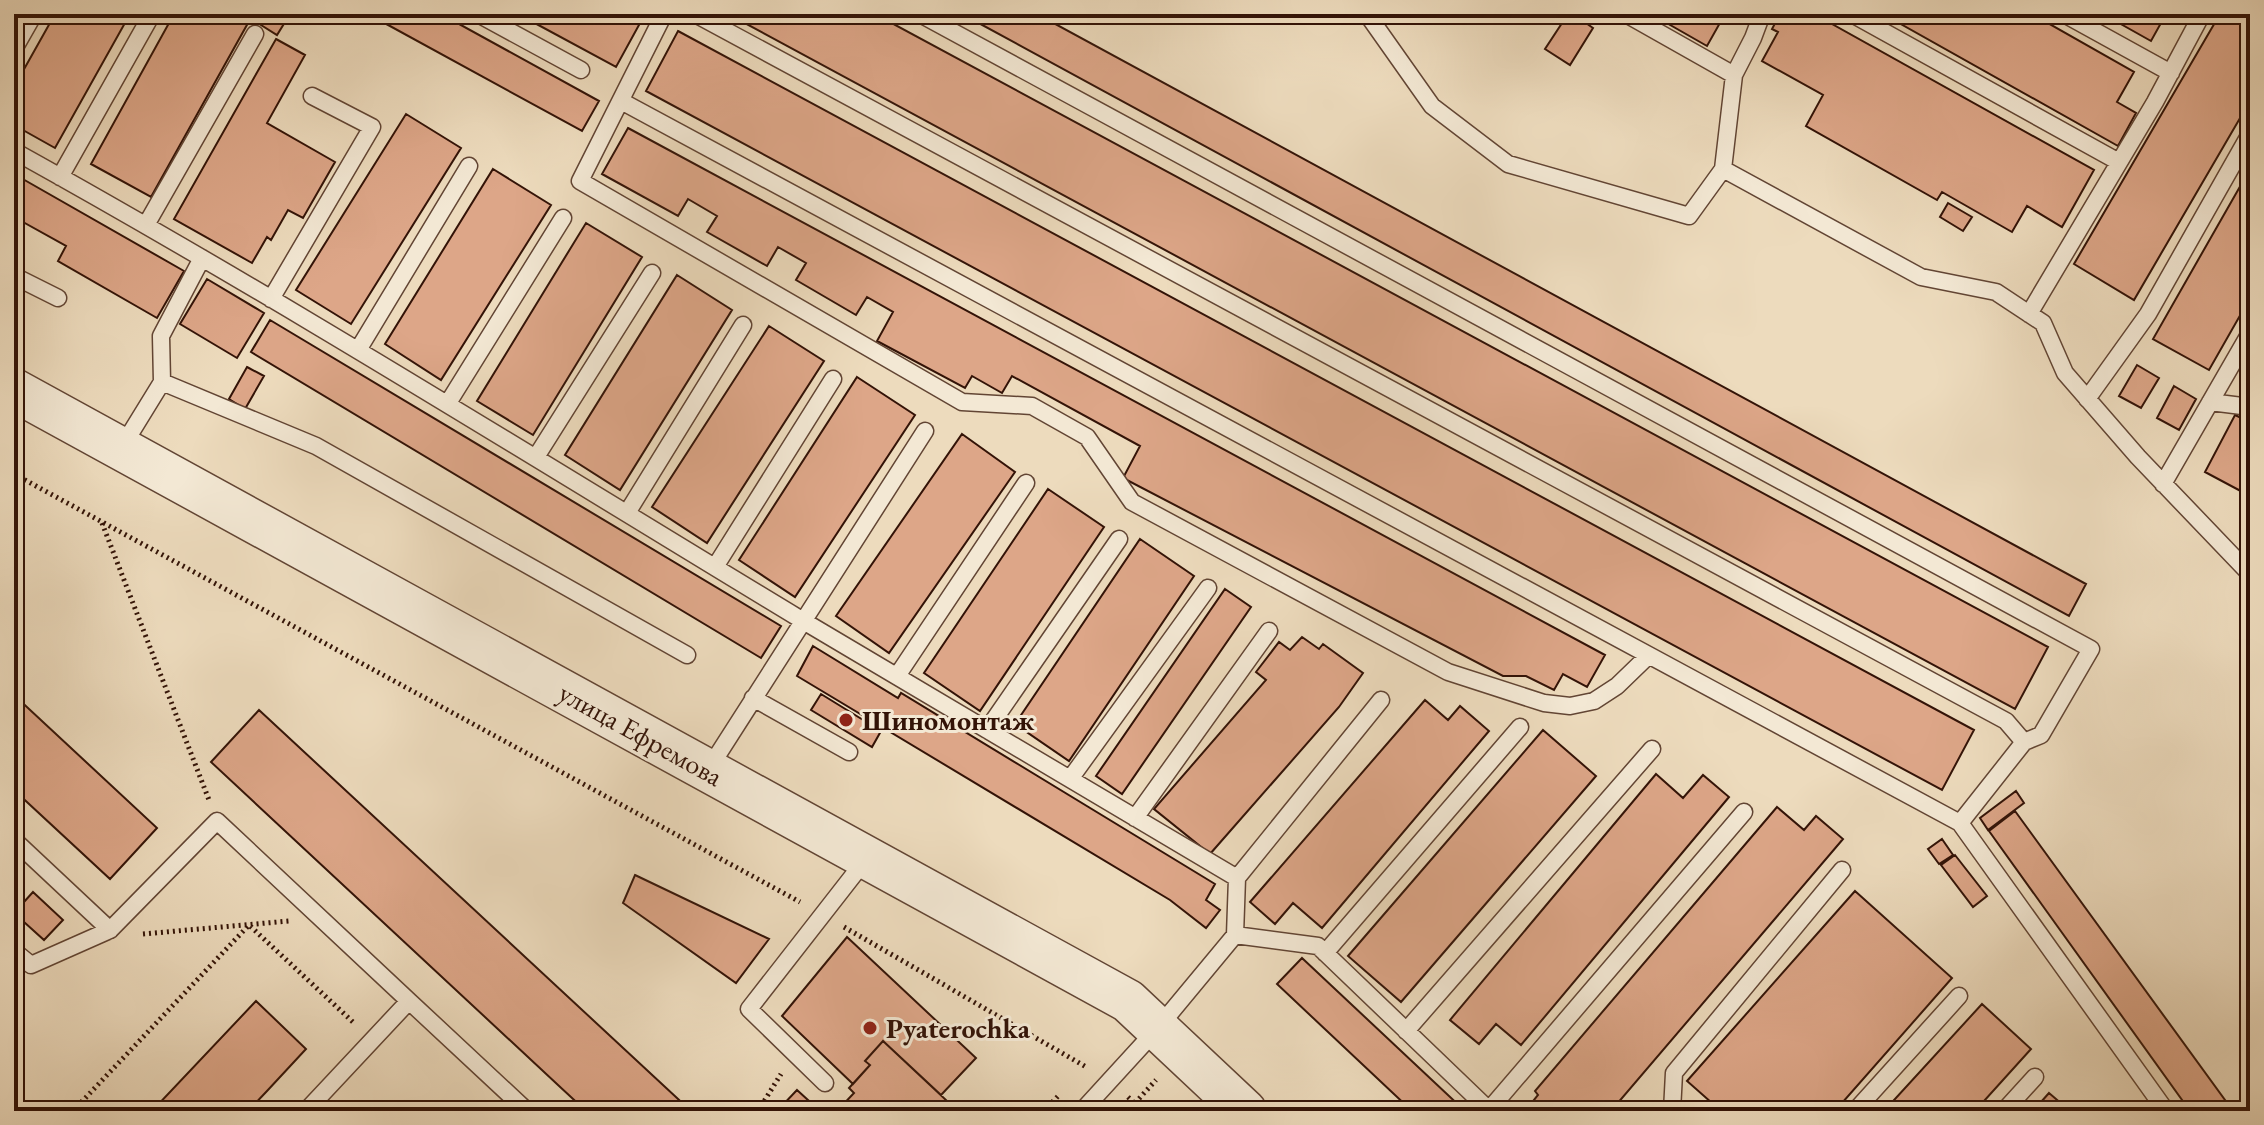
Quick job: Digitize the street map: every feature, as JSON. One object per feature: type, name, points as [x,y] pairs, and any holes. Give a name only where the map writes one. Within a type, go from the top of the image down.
[{"type":"street","name":"улица Ефремова","points":[[14,390],[1128,1001],[1245,1111]]},
{"type":"lane","points":[[14,49],[34,14]]},
{"type":"lane","points":[[60,177],[152,14]]},
{"type":"lane","points":[[478,14],[581,70]]},
{"type":"lane","points":[[664,14],[580,181],[962,402],[1032,406],[1087,437],[1132,502],[1448,672],[1544,703],[1570,706],[1594,701],[1617,686],[1648,656]]},
{"type":"lane","points":[[695,14],[2006,721],[2024,742]]},
{"type":"lane","points":[[920,14],[2091,649],[2041,735],[2024,742],[1960,823]]},
{"type":"lane","points":[[1367,14],[1432,106],[1508,164],[1689,216],[1723,169],[1734,75],[1762,14]]},
{"type":"lane","points":[[1626,14],[1734,75]]},
{"type":"lane","points":[[1852,14],[2119,162]]},
{"type":"lane","points":[[2064,14],[2171,73]]},
{"type":"lane","points":[[2029,314],[2171,73],[2202,14]]},
{"type":"lane","points":[[146,225],[255,34]]},
{"type":"lane","points":[[271,299],[372,127],[312,96]]},
{"type":"lane","points":[[621,101],[1960,823],[2166,1111]]},
{"type":"lane","points":[[2087,399],[2148,314],[2250,134]]},
{"type":"lane","points":[[14,151],[448,403],[803,620],[1237,878]]},
{"type":"lane","points":[[358,350],[469,166]]},
{"type":"lane","points":[[1723,169],[1921,277],[1996,292],[2043,323],[2065,373],[2163,484],[2250,574]]},
{"type":"lane","points":[[448,403],[563,218]]},
{"type":"lane","points":[[121,449],[162,382],[161,336],[202,258]]},
{"type":"lane","points":[[536,457],[652,273]]},
{"type":"lane","points":[[14,276],[58,298]]},
{"type":"lane","points":[[627,513],[743,325]]},
{"type":"lane","points":[[2163,484],[2250,333]]},
{"type":"lane","points":[[715,567],[833,379]]},
{"type":"lane","points":[[162,382],[316,446],[687,655]]},
{"type":"lane","points":[[2210,402],[2250,407]]},
{"type":"lane","points":[[707,770],[925,431]]},
{"type":"lane","points":[[897,676],[1026,483]]},
{"type":"lane","points":[[987,730],[1119,539]]},
{"type":"lane","points":[[1070,779],[1208,588]]},
{"type":"lane","points":[[1135,818],[1269,631]]},
{"type":"lane","points":[[753,698],[849,752]]},
{"type":"lane","points":[[1082,1111],[1157,1029],[1235,935],[1237,878],[1381,700]]},
{"type":"lane","points":[[1325,953],[1520,727]]},
{"type":"lane","points":[[1406,1031],[1652,749]]},
{"type":"lane","points":[[1235,935],[1318,946],[1489,1111],[1744,812]]},
{"type":"lane","points":[[14,951],[31,965],[110,930],[217,821],[527,1111]]},
{"type":"lane","points":[[14,840],[110,930]]},
{"type":"lane","points":[[825,1083],[749,1009],[867,858]]},
{"type":"lane","points":[[1672,1111],[1674,1073],[1842,870]]},
{"type":"lane","points":[[1855,1111],[1959,996]]},
{"type":"lane","points":[[306,1111],[409,1001]]},
{"type":"lane","points":[[2004,1111],[2035,1077]]},
{"type":"path","points":[[14,474],[822,914],[1110,1080],[1143,1111]]},
{"type":"path","points":[[101,522],[217,821]]},
{"type":"path","points":[[110,930],[149,934],[321,918]]},
{"type":"path","points":[[249,925],[373,1040]]},
{"type":"path","points":[[73,1111],[249,925]]},
{"type":"path","points":[[758,1111],[794,1052]]},
{"type":"shaded area","points":[[2250,606],[2250,660],[2241,626]]},
{"type":"building","points":[[55,14],[130,14],[55,148],[14,125],[14,87]]},
{"type":"building","points":[[174,14],[233,14],[248,23],[151,197],[91,164]]},
{"type":"building","points":[[268,14],[290,14],[277,35],[261,25]]},
{"type":"building","points":[[368,14],[441,14],[599,101],[582,131]]},
{"type":"building","points":[[518,14],[645,14],[616,67]]},
{"type":"building","points":[[728,14],[875,14],[2048,647],[2015,709]]},
{"type":"building","points":[[962,14],[1037,14],[2086,584],[2069,616]]},
{"type":"building","points":[[1568,14],[1573,14],[1593,28],[1570,65],[1545,49]]},
{"type":"building","points":[[1651,14],[1725,14],[1707,46]]},
{"type":"building","points":[[1780,14],[1814,14],[2094,170],[2062,227],[2027,206],[2012,232],[1942,192],[1937,200],[1806,126],[1823,95],[1762,61],[1778,32],[1772,29]]},
{"type":"building","points":[[1883,14],[2032,14],[2134,72],[2117,102],[2136,113],[2118,146]]},
{"type":"building","points":[[2103,14],[2166,14],[2151,41]]},
{"type":"building","points":[[2220,14],[2250,14],[2250,101],[2134,300],[2074,264]]},
{"type":"building","points":[[678,31],[1974,730],[1942,790],[646,91]]},
{"type":"building","points":[[276,39],[305,55],[267,123],[335,162],[303,218],[288,210],[271,240],[267,237],[252,263],[174,219]]},
{"type":"building","points":[[406,114],[461,148],[351,324],[296,290]]},
{"type":"building","points":[[628,128],[1605,655],[1587,687],[1563,674],[1554,690],[1526,676],[1503,676],[1123,478],[1140,446],[1012,376],[1002,393],[972,376],[965,388],[877,341],[893,312],[867,297],[856,315],[796,280],[806,263],[778,247],[767,266],[707,232],[717,216],[688,199],[678,216],[602,174]]},
{"type":"building","points":[[493,169],[551,205],[441,380],[385,344]]},
{"type":"building","points":[[2250,169],[2250,298],[2209,370],[2153,339]]},
{"type":"building","points":[[14,174],[184,271],[157,318],[58,261],[66,246],[14,217]]},
{"type":"building","points":[[1948,203],[1972,217],[1963,231],[1940,217]]},
{"type":"building","points":[[586,223],[642,257],[533,435],[477,401]]},
{"type":"building","points":[[677,275],[732,310],[620,490],[565,455]]},
{"type":"building","points":[[207,279],[264,313],[237,358],[180,324]]},
{"type":"building","points":[[270,320],[781,626],[761,658],[251,352]]},
{"type":"building","points":[[769,326],[824,361],[707,543],[652,507]]},
{"type":"building","points":[[2137,365],[2159,378],[2141,408],[2119,396]]},
{"type":"building","points":[[2250,366],[2250,386],[2242,381]]},
{"type":"building","points":[[247,367],[264,376],[245,409],[229,399]]},
{"type":"building","points":[[857,377],[915,415],[795,597],[739,560]]},
{"type":"building","points":[[2174,386],[2196,399],[2179,430],[2157,418]]},
{"type":"building","points":[[2235,415],[2250,422],[2250,496],[2205,472]]},
{"type":"building","points":[[962,434],[1015,472],[889,653],[836,616]]},
{"type":"building","points":[[1048,489],[1104,527],[980,711],[924,673]]},
{"type":"building","points":[[1140,539],[1194,576],[1069,761],[1015,724]]},
{"type":"building","points":[[1225,589],[1251,607],[1122,794],[1096,776]]},
{"type":"building","points":[[1302,637],[1319,649],[1323,644],[1363,673],[1339,707],[1210,854],[1154,809],[1266,680],[1256,672],[1279,642],[1290,650]]},
{"type":"building","points":[[813,646],[898,698],[901,693],[1215,884],[1206,900],[1220,910],[1206,928],[1170,900],[797,676]]},
{"type":"building","name":"Шиномонтаж","points":[[821,694],[881,731],[872,747],[811,710]]},
{"type":"building","points":[[14,695],[157,828],[110,879],[14,790]]},
{"type":"building","points":[[1425,700],[1448,720],[1460,706],[1489,731],[1322,928],[1293,903],[1275,924],[1250,902]]},
{"type":"building","points":[[259,710],[691,1111],[586,1111],[211,762]]},
{"type":"building","points":[[1543,730],[1596,776],[1401,1002],[1348,956]]},
{"type":"building","points":[[1656,774],[1683,798],[1703,775],[1729,797],[1521,1045],[1496,1024],[1479,1044],[1450,1020]]},
{"type":"building","points":[[2016,791],[2024,803],[1988,830],[1980,818]]},
{"type":"building","points":[[1777,807],[1804,830],[1816,816],[1843,839],[1611,1111],[1525,1111],[1538,1095],[1535,1091]]},
{"type":"building","points":[[2015,811],[2233,1111],[2190,1111],[1989,831]]},
{"type":"building","points":[[1942,839],[1953,855],[1939,864],[1928,849]]},
{"type":"building","points":[[1955,855],[1987,896],[1973,907],[1941,865]]},
{"type":"building","points":[[635,875],[769,939],[736,983],[623,903]]},
{"type":"building","points":[[1855,891],[1952,978],[1835,1111],[1721,1111],[1687,1081]]},
{"type":"building","points":[[33,892],[63,920],[44,940],[14,913]]},
{"type":"building","name":"Pyaterochka","points":[[847,937],[976,1058],[941,1095],[883,1041],[865,1061],[870,1065],[853,1084],[782,1016]]},
{"type":"building","points":[[1302,958],[1465,1111],[1412,1111],[1277,984]]},
{"type":"building","points":[[256,1001],[306,1049],[267,1091],[248,1111],[152,1111]]},
{"type":"building","points":[[1982,1004],[2031,1049],[1975,1111],[1884,1111]]},
{"type":"building","points":[[883,1041],[946,1100],[936,1111],[837,1111],[854,1093],[849,1088],[870,1065],[865,1061]]},
{"type":"building","points":[[797,1090],[820,1111],[778,1110]]},
{"type":"building","points":[[2049,1093],[2070,1111],[2033,1111]]},
{"type":"place","name":"Шиномонтаж","points":[[846,720]]},
{"type":"place","name":"Pyaterochka","points":[[870,1028]]}]
